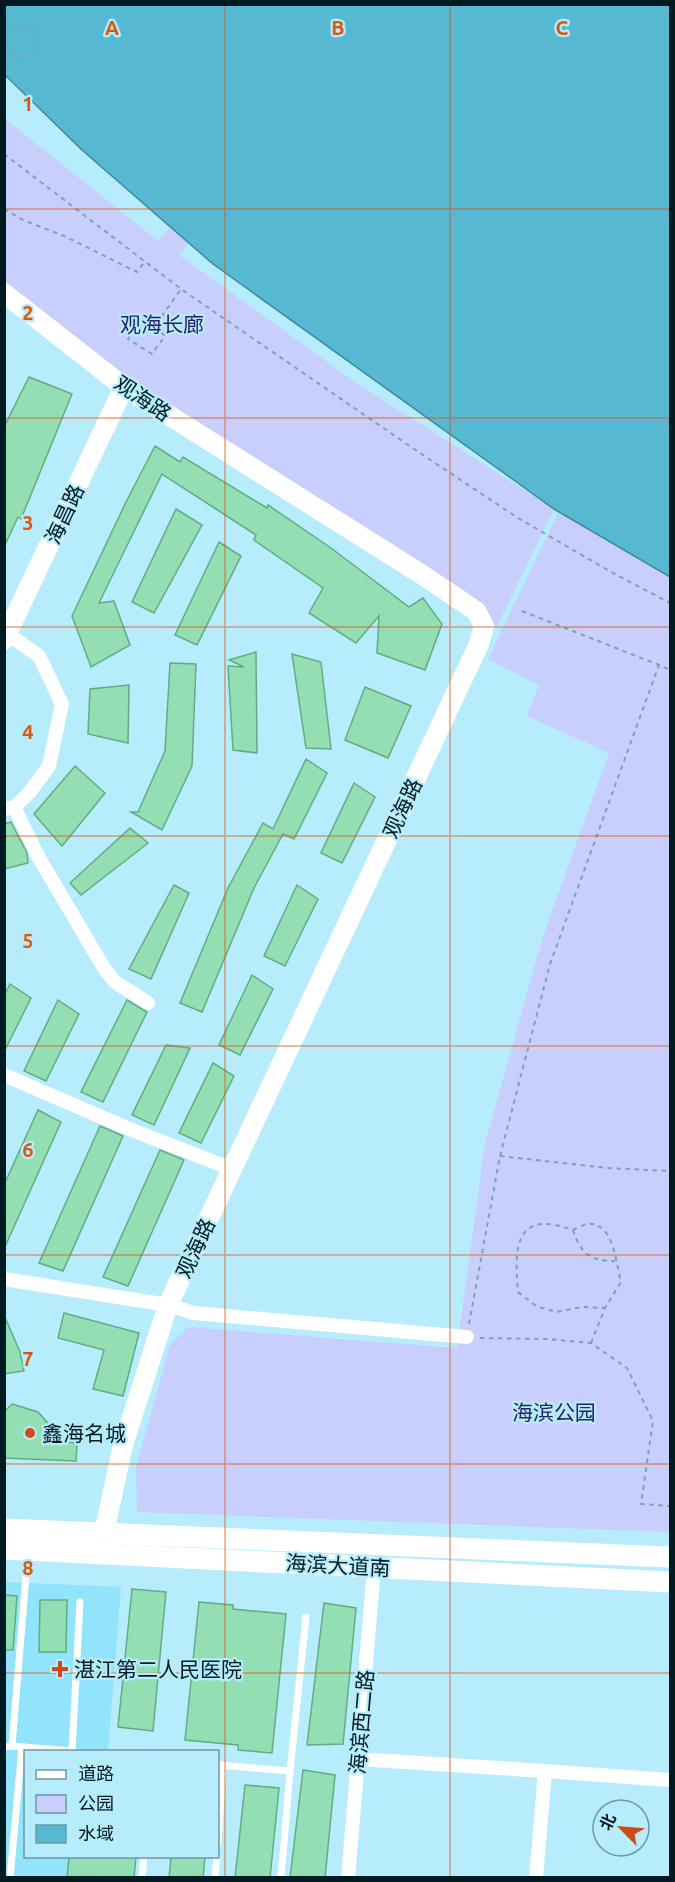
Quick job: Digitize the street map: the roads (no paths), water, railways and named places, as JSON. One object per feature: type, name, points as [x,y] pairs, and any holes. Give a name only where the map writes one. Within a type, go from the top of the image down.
[{"type":"main road","name":"海滨大道南","points":[[4,1529],[670,1557]]},
{"type":"main road","name":"海滨大道南","points":[[4,1549],[670,1582]]},
{"type":"street","name":"观海路","points":[[4,293],[124,387],[421,574],[476,611],[484,626],[479,644],[168,1305],[123,1445],[104,1533]]},
{"type":"street","name":"海昌路","points":[[6,636],[124,387]]},
{"type":"street","points":[[6,636],[39,656],[62,704],[50,766],[29,793],[9,808],[104,968],[115,982],[148,1003]]},
{"type":"street","points":[[4,1075],[127,1128],[232,1169]]},
{"type":"street","points":[[4,1279],[168,1305],[194,1314],[467,1337]]},
{"type":"street","name":"海滨西二路","points":[[348,1878],[374,1567]]},
{"type":"street","points":[[358,1759],[670,1780]]},
{"type":"street","points":[[536,1878],[544,1771]]},
{"type":"lane","points":[[28,1550],[8,1747],[60,1750]]},
{"type":"lane","points":[[72,1750],[80,1602]]},
{"type":"lane","points":[[281,1878],[306,1617]]},
{"type":"lane","points":[[10,1878],[22,1747]]},
{"type":"lane","points":[[219,1804],[220,1765],[290,1771]]},
{"type":"lane","points":[[142,1878],[144,1858]]},
{"type":"lane","points":[[215,1878],[217,1858]]},
{"type":"water","points":[[4,5],[670,5],[670,577],[554,509],[213,264],[82,150],[5,75]]},
{"type":"place","name":"鑫海名城","points":[[30,1433]]},
{"type":"place","name":"湛江第二人民医院","points":[[60,1669]]},
{"type":"park label","name":"观海长廊","points":[[162,324]]},
{"type":"park label","name":"海滨公园","points":[[554,1412]]}]
